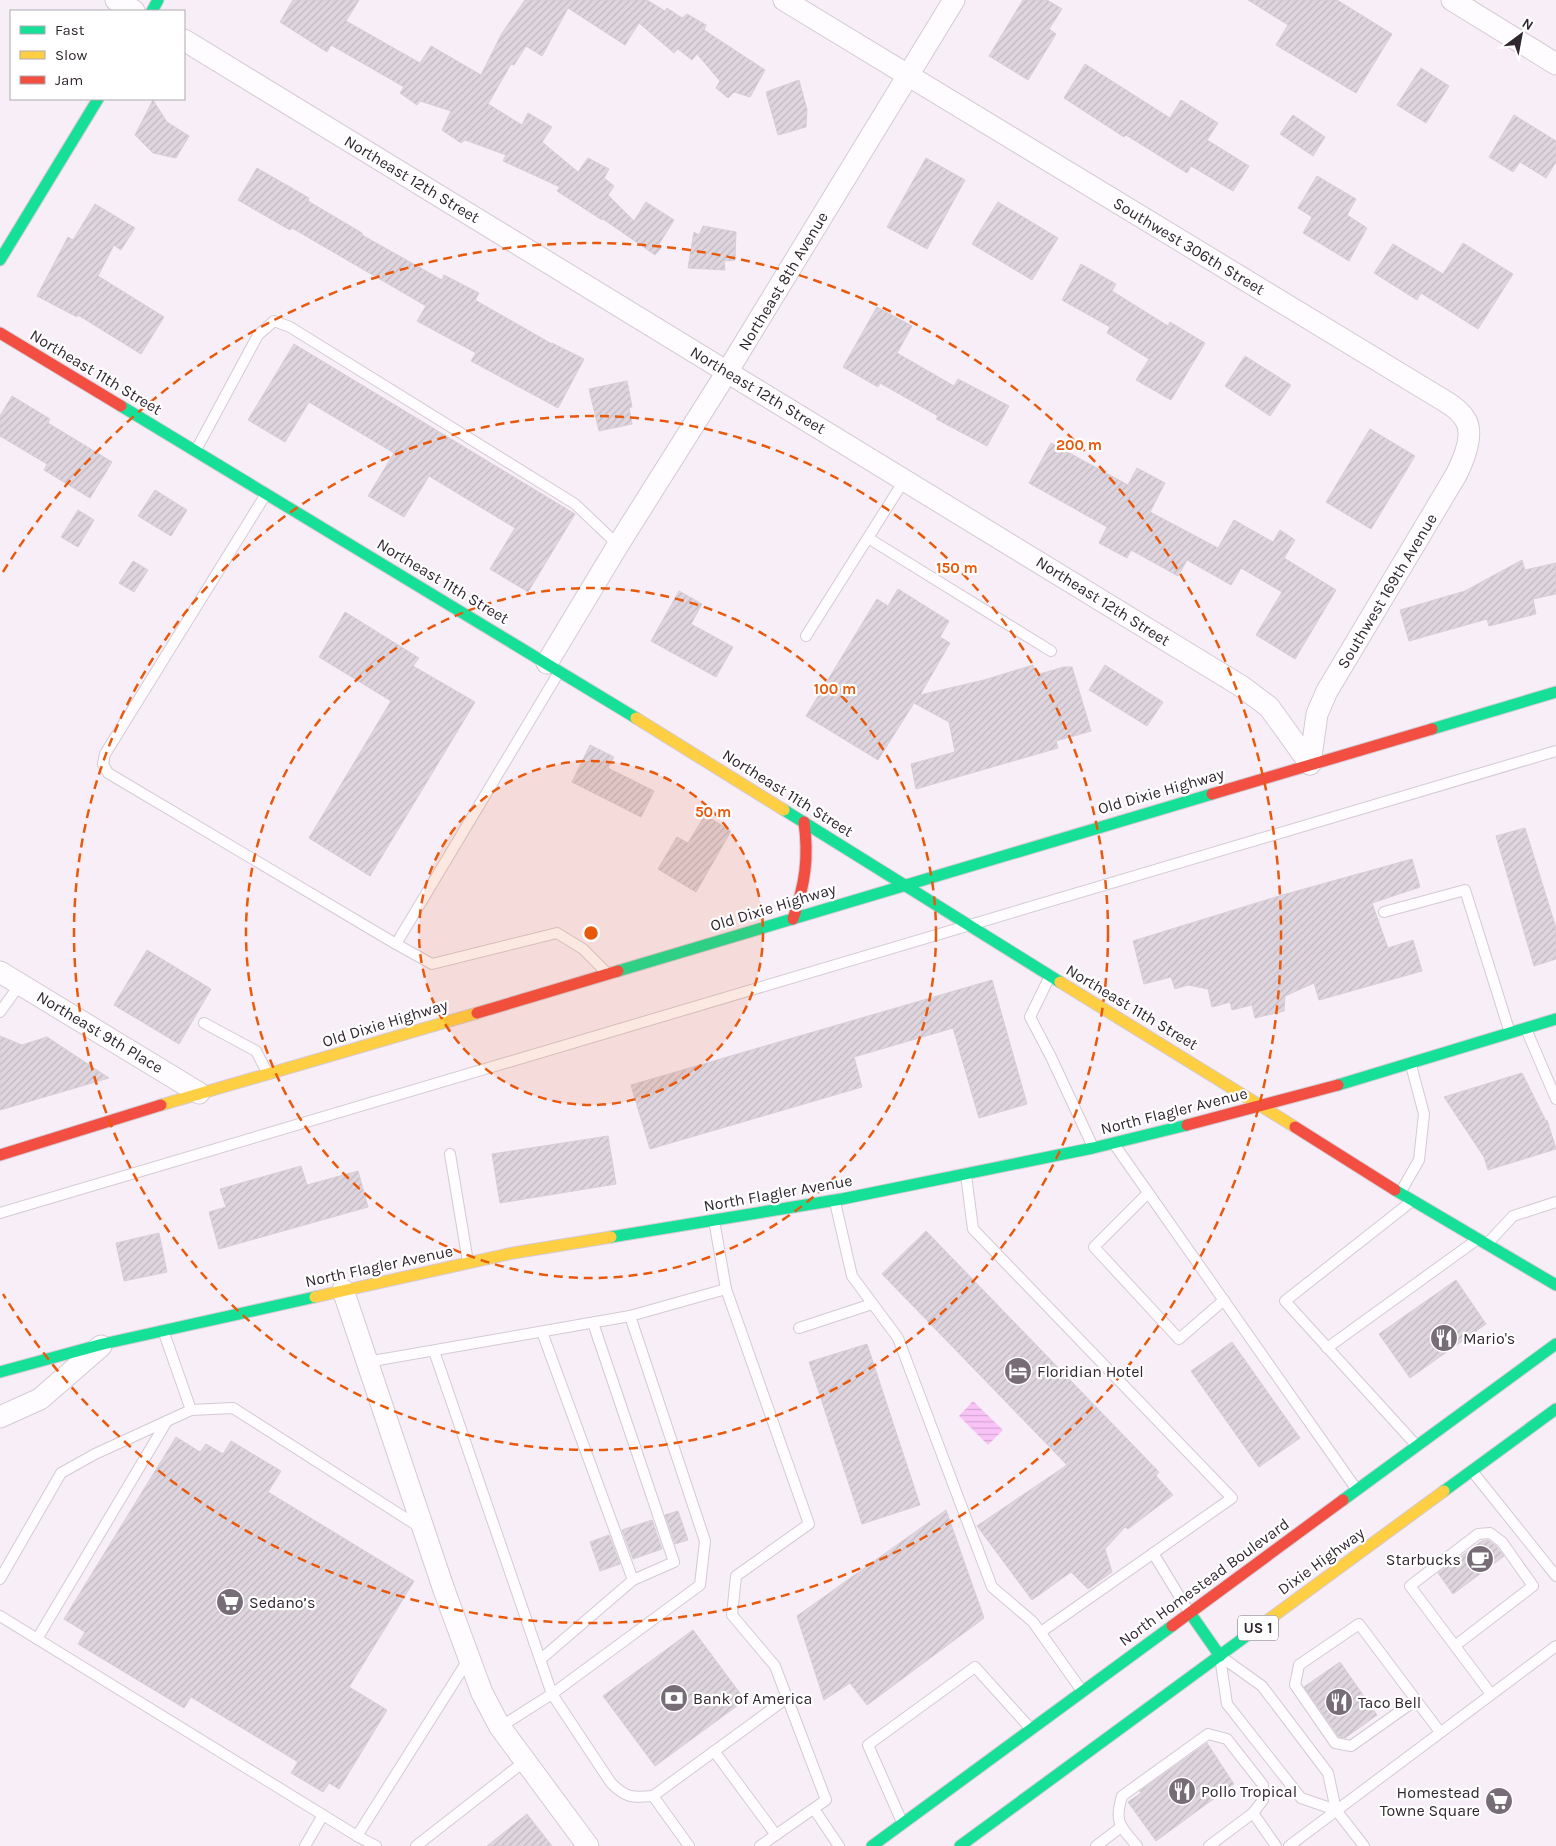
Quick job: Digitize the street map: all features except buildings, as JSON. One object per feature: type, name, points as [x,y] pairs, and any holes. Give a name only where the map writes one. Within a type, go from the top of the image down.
[{"type":"main road","points":[[0,260],[97,100]]},
{"type":"main road","name":"Northeast 11th Street","points":[[0,333],[554,667],[1400,1193],[1556,1285]]},
{"type":"main road","name":"Old Dixie Highway","points":[[0,1155],[199,1093],[268,1075],[905,884],[1556,692]]},
{"type":"main road","points":[[792,919],[807,874],[808,857],[804,822]]},
{"type":"main road","name":"North Flagler Avenue","points":[[0,1372],[103,1344],[513,1253],[834,1201],[1093,1148],[1262,1106],[1411,1064],[1556,1019]]},
{"type":"main road","name":"North Homestead Boulevard","points":[[872,1846],[1556,1344]]},
{"type":"main road","name":"Dixie Highway","points":[[960,1846],[1556,1410]]},
{"type":"main road","points":[[1190,1612],[1220,1656]]},
{"type":"street","points":[[116,0],[132,10]]},
{"type":"street","name":"Southwest 306th Street","points":[[784,0],[1448,403],[1467,420]]},
{"type":"street","name":"Northeast 8th Avenue","points":[[554,667],[618,545],[727,372],[954,0]]},
{"type":"street","points":[[1452,0],[1556,64]]},
{"type":"street","name":"Northeast 12th Street","points":[[185,41],[1256,696],[1269,707],[1310,764]]},
{"type":"street","name":"Southwest 169th Avenue","points":[[1310,764],[1318,714],[1327,691],[1456,475],[1465,456],[1469,437],[1467,420]]},
{"type":"street","name":"Northeast 9th Place","points":[[0,972],[199,1093]]},
{"type":"street","points":[[343,1290],[424,1530],[482,1692],[500,1727],[588,1846]]},
{"type":"street","points":[[0,1417],[40,1399],[103,1344]]},
{"type":"lane","points":[[195,451],[258,335],[274,321],[290,327],[575,504],[618,545]]},
{"type":"lane","points":[[806,636],[905,480]]},
{"type":"lane","points":[[266,493],[105,754],[102,764],[108,773],[432,964],[557,933],[583,949],[607,974]]},
{"type":"lane","points":[[868,538],[1051,651]]},
{"type":"lane","points":[[396,944],[554,667]]},
{"type":"lane","points":[[0,1213],[1556,751]]},
{"type":"lane","points":[[1384,912],[1465,890],[1510,1033]]},
{"type":"lane","points":[[1050,976],[1030,1017],[1051,1057],[1093,1148]]},
{"type":"lane","points":[[0,1012],[20,984]]},
{"type":"lane","points":[[204,1023],[256,1051],[268,1075]]},
{"type":"lane","points":[[1526,1028],[1556,1099]]},
{"type":"lane","points":[[1400,1193],[1419,1160],[1424,1114],[1411,1064]]},
{"type":"lane","points":[[1113,1143],[1357,1490]]},
{"type":"lane","points":[[450,1154],[468,1263]]},
{"type":"lane","points":[[966,1174],[974,1228],[1232,1498],[1041,1632]]},
{"type":"lane","points":[[1148,1193],[1094,1247],[1179,1339],[1224,1300]]},
{"type":"lane","points":[[1413,1200],[1285,1301],[1417,1446]]},
{"type":"lane","points":[[834,1201],[852,1276],[898,1338],[992,1587],[1033,1622],[1082,1692]]},
{"type":"lane","points":[[1327,1348],[1483,1241],[1513,1216],[1556,1202]]},
{"type":"lane","points":[[714,1220],[726,1289],[810,1524],[736,1576],[732,1615],[775,1666],[826,1800],[773,1840],[760,1846]]},
{"type":"lane","points":[[367,1362],[630,1316],[726,1289]]},
{"type":"lane","points":[[799,1328],[872,1304]]},
{"type":"lane","points":[[500,1727],[552,1694],[700,1584],[705,1541],[630,1316]]},
{"type":"lane","points":[[541,1659],[633,1580],[674,1562],[593,1323]]},
{"type":"lane","points":[[163,1331],[191,1410]]},
{"type":"lane","points":[[542,1332],[633,1580]]},
{"type":"lane","points":[[434,1351],[552,1694],[611,1784],[620,1792],[633,1798],[653,1796],[787,1698]]},
{"type":"lane","points":[[0,1579],[61,1473],[95,1454],[191,1410],[233,1408],[424,1530]]},
{"type":"lane","points":[[37,1638],[167,1421]]},
{"type":"lane","points":[[1472,1471],[1556,1576]]},
{"type":"lane","points":[[1456,1646],[1534,1586],[1502,1542],[1490,1533],[1478,1534],[1410,1586],[1491,1694]]},
{"type":"lane","points":[[1153,1553],[1190,1612]]},
{"type":"lane","points":[[0,1616],[376,1846]]},
{"type":"lane","points":[[1416,1700],[1351,1746],[1335,1742],[1295,1685],[1299,1665],[1359,1624],[1416,1700],[1440,1732]]},
{"type":"lane","points":[[1289,1846],[1556,1646]]},
{"type":"lane","points":[[1220,1656],[1227,1704],[1301,1798],[1336,1810]]},
{"type":"lane","points":[[1220,1656],[1262,1686],[1328,1773],[1336,1810],[1364,1846]]},
{"type":"lane","points":[[357,1836],[469,1659]]},
{"type":"lane","points":[[903,1823],[868,1745],[975,1667],[1031,1729]]},
{"type":"lane","points":[[1137,1846],[1121,1827],[1118,1812],[1122,1796],[1208,1734],[1227,1739],[1263,1785],[1263,1800],[1252,1813],[1210,1846]]},
{"type":"lane","points":[[714,1751],[773,1840]]},
{"type":"lane","points":[[416,1846],[525,1761]]},
{"type":"lane","points":[[653,1796],[689,1846]]},
{"type":"lane","points":[[814,1808],[838,1846]]},
{"type":"lane","points":[[1252,1813],[1276,1846]]},
{"type":"lane","points":[[305,1846],[323,1815]]},
{"type":"lane","points":[[1096,1846],[1121,1827]]},
{"type":"shaded area","points":[[973,1401],[1003,1430],[988,1445],[959,1416]]},
{"type":"traffic: fast","points":[[153,10],[158,0]]},
{"type":"traffic: fast","points":[[0,260],[97,100]]},
{"type":"traffic: fast","points":[[121,406],[636,718]]},
{"type":"traffic: fast","points":[[1432,729],[1556,692]]},
{"type":"traffic: fast","points":[[618,971],[1212,794]]},
{"type":"traffic: fast","points":[[784,810],[1060,982]]},
{"type":"traffic: fast","points":[[1338,1085],[1556,1019]]},
{"type":"traffic: fast","points":[[611,1237],[842,1199],[1093,1148],[1187,1125]]},
{"type":"traffic: fast","points":[[1395,1190],[1556,1285]]},
{"type":"traffic: fast","points":[[0,1372],[103,1344],[315,1297]]},
{"type":"traffic: fast","points":[[1343,1500],[1556,1344]]},
{"type":"traffic: fast","points":[[1444,1491],[1556,1409]]},
{"type":"traffic: fast","points":[[1190,1613],[1220,1656]]},
{"type":"traffic: fast","points":[[872,1846],[1172,1626]]},
{"type":"traffic: fast","points":[[960,1846],[1249,1634]]},
{"type":"traffic: slow","points":[[636,718],[784,810]]},
{"type":"traffic: slow","points":[[1060,982],[1295,1127]]},
{"type":"traffic: slow","points":[[161,1105],[477,1013]]},
{"type":"traffic: slow","points":[[315,1297],[513,1253],[611,1237]]},
{"type":"traffic: slow","points":[[1249,1634],[1444,1491]]},
{"type":"traffic: jam","points":[[0,333],[121,406]]},
{"type":"traffic: jam","points":[[1212,794],[1432,729]]},
{"type":"traffic: jam","points":[[793,919],[805,871],[804,822]]},
{"type":"traffic: jam","points":[[477,1013],[618,971]]},
{"type":"traffic: jam","points":[[1187,1125],[1338,1085]]},
{"type":"traffic: jam","points":[[0,1155],[161,1105]]},
{"type":"traffic: jam","points":[[1295,1127],[1395,1190]]},
{"type":"traffic: jam","points":[[1172,1626],[1343,1500]]},
{"type":"place","name":"Mario's","points":[[1444,1338]]},
{"type":"place","name":"Floridian Hotel","points":[[1018,1371]]},
{"type":"place","name":"Starbucks","points":[[1480,1559]]},
{"type":"place","name":"Sedano’s","points":[[230,1602]]},
{"type":"place","name":"Bank of America","points":[[674,1698]]},
{"type":"place","name":"Taco Bell","points":[[1339,1702]]},
{"type":"place","name":"Pollo Tropical","points":[[1182,1791]]},
{"type":"place","name":"Homestead Towne Square","points":[[1499,1801]]}]
